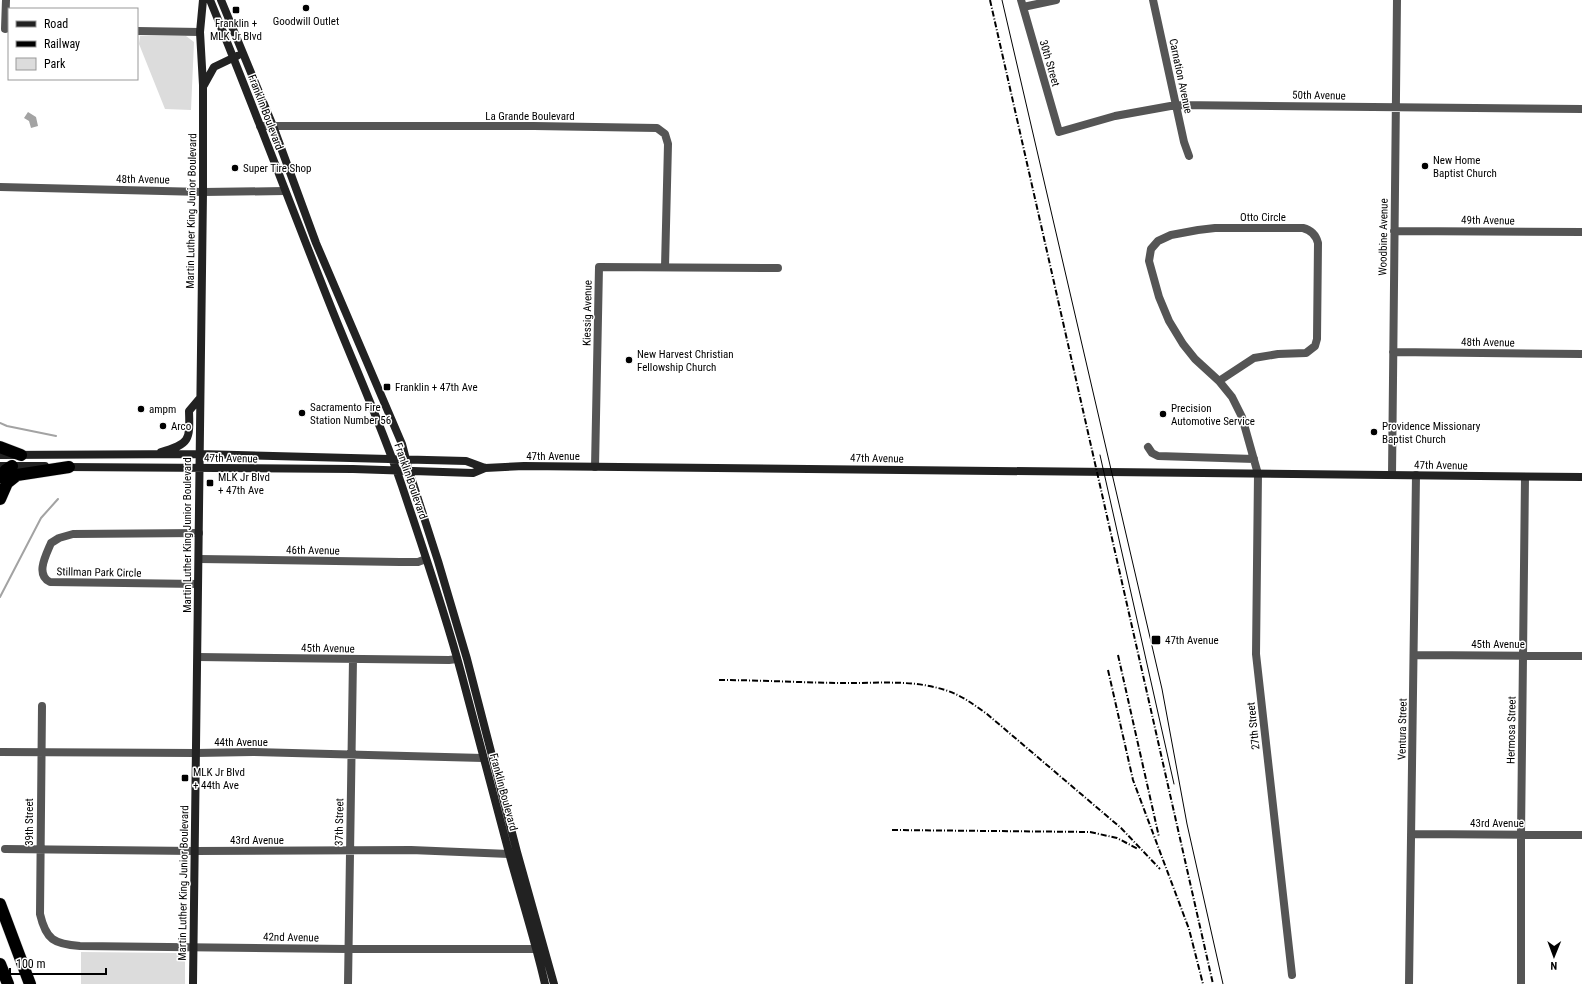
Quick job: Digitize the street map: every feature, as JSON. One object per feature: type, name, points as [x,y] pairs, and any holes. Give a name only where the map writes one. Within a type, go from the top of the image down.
[{"type":"highway","points":[[0,447],[21,455]]},
{"type":"highway","points":[[0,477],[12,466]]},
{"type":"highway","points":[[0,499],[7,483],[17,475],[69,467]]},
{"type":"highway","points":[[0,904],[30,984]]},
{"type":"highway","points":[[0,964],[8,984]]},
{"type":"main road","name":"Martin Luther King Junior Boulevard","points":[[193,984],[203,192],[203,85],[200,32],[203,0]]},
{"type":"main road","name":"Franklin Boulevard","points":[[210,0],[397,471],[426,559],[468,697],[509,854],[537,949],[545,984]]},
{"type":"main road","name":"Franklin Boulevard","points":[[221,0],[273,126],[316,243],[402,444],[458,630],[554,984]]},
{"type":"main road","points":[[203,85],[214,67],[243,53]]},
{"type":"main road","points":[[148,455],[175,448],[184,443],[189,435],[189,411],[200,398]]},
{"type":"main road","name":"47th Avenue","points":[[0,455],[199,454],[392,458],[466,461],[485,468]]},
{"type":"main road","name":"47th Avenue","points":[[0,466],[473,473],[485,468],[524,466],[1582,477]]},
{"type":"main road","points":[[432,580],[441,589],[451,621],[458,630],[458,644],[469,681],[468,697]]},
{"type":"street","points":[[5,29],[6,0]]},
{"type":"street","points":[[1022,4],[1056,0]]},
{"type":"street","name":"Carnation Avenue","points":[[1153,0],[1184,142],[1189,156]]},
{"type":"street","name":"Woodbine Avenue","points":[[1392,475],[1397,0]]},
{"type":"street","name":"30th Street","points":[[1022,4],[1059,132]]},
{"type":"street","points":[[138,31],[200,32]]},
{"type":"street","name":"50th Avenue","points":[[1059,132],[1115,116],[1176,105],[1582,109]]},
{"type":"street","name":"La Grande Boulevard","points":[[260,126],[534,126],[656,128],[665,134],[668,144],[665,267]]},
{"type":"street","name":"48th Avenue","points":[[0,187],[203,192],[285,191]]},
{"type":"street","name":"Otto Circle","points":[[1219,381],[1254,358],[1278,354],[1306,353],[1315,346],[1317,339],[1318,243],[1316,236],[1310,230],[1303,228],[1216,228],[1198,230],[1171,235],[1158,241],[1151,249],[1151,267],[1159,297],[1169,321],[1183,344],[1195,359],[1219,381],[1232,397],[1238,408],[1258,474]]},
{"type":"street","name":"49th Avenue","points":[[1394,231],[1582,232]]},
{"type":"street","name":"Kiessig Avenue","points":[[595,467],[599,267],[778,268]]},
{"type":"street","name":"48th Avenue","points":[[1393,352],[1582,354]]},
{"type":"street","points":[[1148,447],[1152,453],[1158,456],[1254,458]]},
{"type":"street","name":"27th Street","points":[[1258,474],[1256,654],[1292,975]]},
{"type":"street","name":"Ventura Street","points":[[1409,984],[1416,475]]},
{"type":"street","name":"Hermosa Street","points":[[1521,984],[1525,476]]},
{"type":"street","name":"Stillman Park Circle","points":[[198,584],[50,582],[44,578],[42,572],[51,544],[59,538],[73,534],[199,533]]},
{"type":"street","name":"46th Avenue","points":[[199,559],[418,562],[426,559]]},
{"type":"street","name":"45th Avenue","points":[[1414,655],[1582,656]]},
{"type":"street","name":"45th Avenue","points":[[198,657],[457,659]]},
{"type":"street","name":"37th Street","points":[[348,984],[353,659]]},
{"type":"street","name":"39th Street","points":[[42,706],[40,914],[43,928],[48,936]]},
{"type":"street","name":"44th Avenue","points":[[0,752],[253,752],[483,758]]},
{"type":"street","name":"43rd Avenue","points":[[1411,834],[1582,835]]},
{"type":"street","name":"43rd Avenue","points":[[5,849],[194,851],[411,850],[509,854]]},
{"type":"street","name":"42nd Avenue","points":[[48,936],[55,942],[80,946],[348,949],[537,949]]},
{"type":"green space","points":[[140,36],[186,36],[194,42],[191,110],[165,109],[139,44]]},
{"type":"green space","points":[[81,952],[177,953],[183,955],[185,962],[185,984],[81,984]]},
{"type":"shaded area","points":[[28,112],[36,117],[38,126],[31,128],[29,121],[24,118]]},
{"type":"waterway","points":[[0,423],[7,426],[56,436]]},
{"type":"waterway","points":[[0,597],[41,518],[58,499]]},
{"type":"tram line","points":[[1002,0],[1162,689],[1187,824],[1223,984]]},
{"type":"tram line","points":[[1100,455],[1174,784]]},
{"type":"railway","points":[[990,0],[1213,984]]},
{"type":"railway","points":[[1118,655],[1159,837]]},
{"type":"railway","points":[[1108,670],[1133,780],[1189,929],[1203,984]]},
{"type":"railway","points":[[719,680],[910,683],[933,687],[956,694],[987,714],[1121,828],[1160,869]]},
{"type":"railway","points":[[892,830],[1090,832],[1117,838],[1138,849]]},
{"type":"place","name":"Goodwill Outlet","points":[[306,8]]},
{"type":"place","name":"Franklin + MLK Jr Blvd","points":[[236,10]]},
{"type":"place","name":"New Home Baptist Church","points":[[1425,166]]},
{"type":"place","name":"Super Tire Shop","points":[[235,168]]},
{"type":"place","name":"New Harvest Christian Fellowship Church","points":[[629,360]]},
{"type":"place","name":"Franklin + 47th Ave","points":[[387,387]]},
{"type":"place","name":"ampm","points":[[141,409]]},
{"type":"place","name":"Sacramento Fire Station Number 56","points":[[302,413]]},
{"type":"place","name":"Precision Automotive Service","points":[[1163,414]]},
{"type":"place","name":"Arco","points":[[163,426]]},
{"type":"place","name":"Providence Missionary Baptist Church","points":[[1374,432]]},
{"type":"place","name":"MLK Jr Blvd + 47th Ave","points":[[210,483]]},
{"type":"place","name":"47th Avenue","points":[[1156,640]]},
{"type":"place","name":"MLK Jr Blvd + 44th Ave","points":[[185,778]]}]
